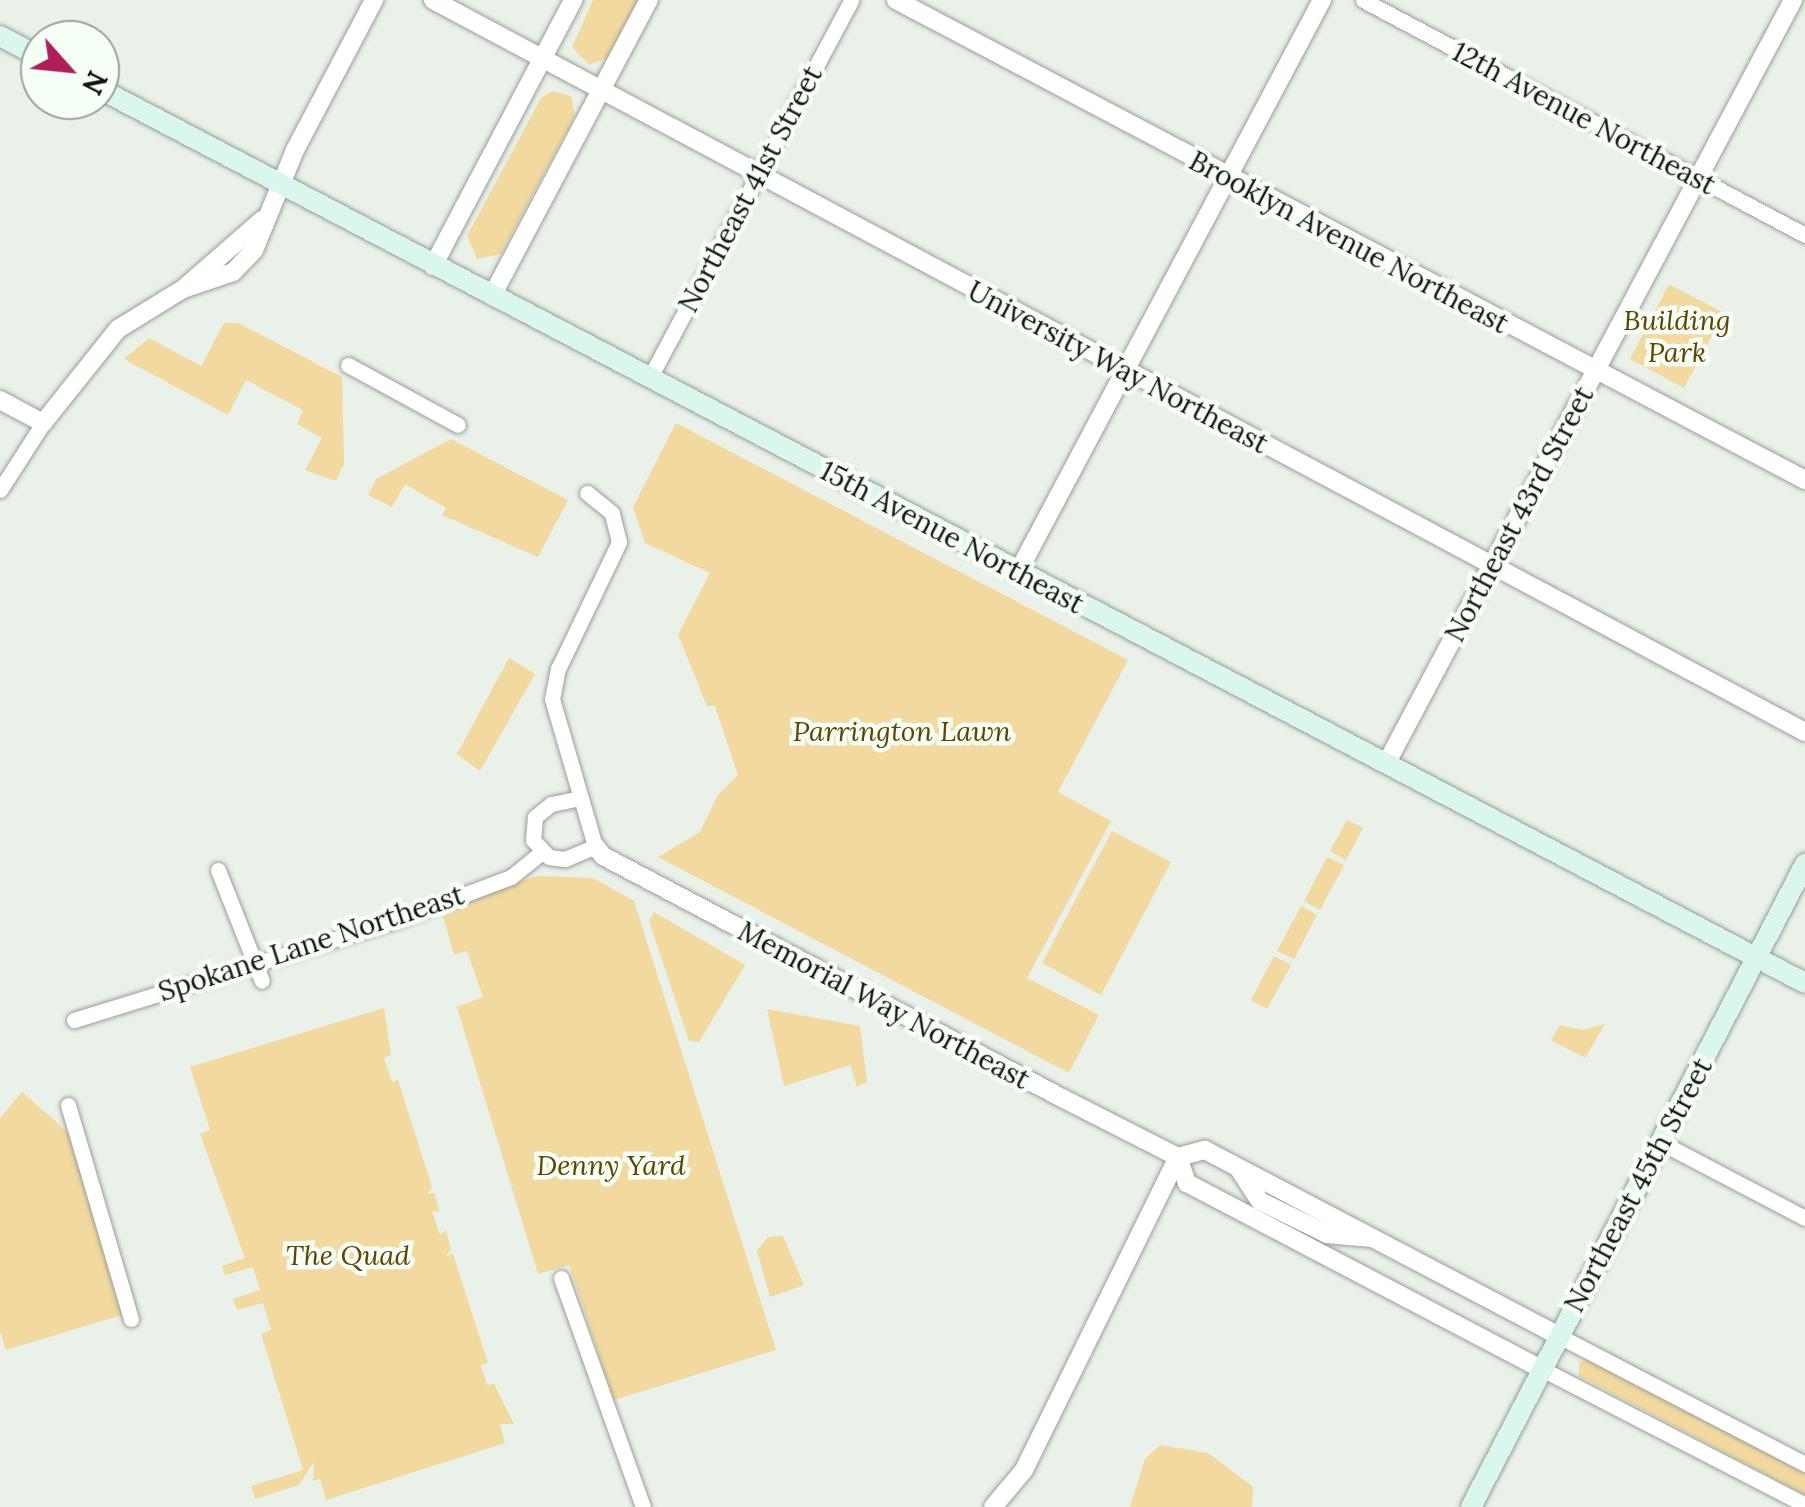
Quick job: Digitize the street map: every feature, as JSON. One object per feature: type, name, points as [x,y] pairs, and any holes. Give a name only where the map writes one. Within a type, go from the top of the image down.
[{"type":"main road","name":"15th Avenue Northeast","points":[[120,101],[1805,983]]},
{"type":"main road","name":"Northeast 45th Street","points":[[1471,1507],[1805,864]]},
{"type":"street","points":[[0,490],[43,423],[118,328],[183,290],[262,220],[374,0]]},
{"type":"street","name":"University Way Northeast","points":[[433,0],[1805,732]]},
{"type":"street","points":[[433,266],[573,0]]},
{"type":"street","points":[[492,296],[649,0]]},
{"type":"street","name":"Northeast 41st Street","points":[[649,379],[851,0]]},
{"type":"street","name":"Brooklyn Avenue Northeast","points":[[896,0],[1228,179],[1805,480]]},
{"type":"street","points":[[1018,572],[1322,0]]},
{"type":"street","name":"12th Avenue Northeast","points":[[1363,0],[1805,235]]},
{"type":"street","name":"Northeast 43rd Street","points":[[1386,764],[1793,0]]},
{"type":"street","points":[[348,365],[458,425]]},
{"type":"street","points":[[0,400],[43,423]]},
{"type":"street","points":[[580,798],[551,804],[535,818],[532,832],[541,853],[565,859],[596,846],[553,712],[554,681],[619,542],[612,514],[587,493]]},
{"type":"street","name":"Memorial Way Northeast","points":[[596,846],[603,856],[762,942],[1178,1157],[1205,1150],[1239,1168],[1260,1201],[1328,1234],[1373,1238],[1446,1277]]},
{"type":"street","name":"Spokane Lane Northeast","points":[[74,1020],[256,964],[511,877],[541,853]]},
{"type":"street","points":[[218,870],[262,981]]},
{"type":"street","points":[[68,1105],[132,1318]]},
{"type":"street","points":[[1660,1142],[1805,1218]]},
{"type":"street","points":[[993,1507],[1024,1470],[1178,1157]]},
{"type":"street","name":"Memorial Way Northeast","points":[[1178,1157],[1187,1183],[1542,1368]]},
{"type":"street","points":[[1429,1310],[1446,1277],[1805,1464]]},
{"type":"street","points":[[561,1278],[643,1507]]},
{"type":"street","points":[[1542,1368],[1805,1506]]},
{"type":"green space","points":[[593,0],[638,0],[607,58],[589,65],[572,47]]},
{"type":"green space","points":[[552,91],[571,96],[575,115],[501,254],[477,259],[467,236],[541,98]]},
{"type":"green space","name":"Building Park","points":[[1669,284],[1724,313],[1684,388],[1630,359]]},
{"type":"green space","points":[[224,323],[238,323],[342,377],[344,464],[336,481],[305,470],[322,438],[297,424],[303,410],[246,380],[228,415],[124,359],[149,338],[201,366]]},
{"type":"green space","name":"Parrington Lawn","points":[[676,423],[1128,660],[1058,792],[1111,821],[1027,978],[1099,1015],[1069,1073],[658,857],[700,832],[717,796],[738,775],[715,706],[707,706],[678,635],[710,573],[645,543],[633,507]]},
{"type":"green space","points":[[451,439],[568,500],[538,557],[442,515],[446,508],[405,484],[392,507],[368,495],[376,479]]},
{"type":"green space","points":[[509,658],[535,674],[480,771],[457,754]]},
{"type":"green space","points":[[1347,820],[1363,828],[1346,860],[1330,851]]},
{"type":"green space","points":[[1112,831],[1171,862],[1101,995],[1042,963]]},
{"type":"green space","points":[[1327,857],[1344,865],[1320,910],[1304,901]]},
{"type":"green space","name":"Denny Yard","points":[[537,876],[593,878],[634,901],[776,1350],[614,1400],[569,1265],[538,1274],[457,1007],[483,997],[467,951],[454,955],[443,916],[451,902]]},
{"type":"green space","points":[[1301,906],[1317,915],[1294,959],[1277,951]]},
{"type":"green space","points":[[654,912],[745,965],[699,1042],[689,1041],[649,921]]},
{"type":"green space","points":[[1274,956],[1291,965],[1267,1009],[1251,1000]]},
{"type":"green space","name":"The Quad","points":[[384,1008],[391,1055],[384,1058],[392,1082],[398,1080],[432,1187],[427,1194],[434,1193],[440,1212],[432,1211],[440,1235],[446,1230],[451,1249],[446,1256],[453,1254],[488,1363],[481,1365],[487,1385],[494,1384],[514,1424],[500,1424],[505,1443],[326,1500],[320,1479],[313,1481],[314,1462],[299,1485],[255,1499],[251,1486],[303,1470],[261,1334],[271,1330],[263,1303],[237,1310],[233,1299],[260,1290],[253,1267],[225,1275],[222,1266],[245,1258],[200,1134],[210,1130],[190,1067]]},
{"type":"green space","points":[[767,1009],[860,1026],[867,1082],[857,1087],[850,1065],[784,1086]]},
{"type":"green space","points":[[1605,1024],[1585,1058],[1551,1040],[1560,1025],[1583,1030]]},
{"type":"green space","points":[[22,1092],[71,1135],[125,1314],[6,1350],[0,1331],[0,1118]]},
{"type":"green space","points":[[783,1236],[804,1285],[770,1297],[757,1251],[768,1237]]},
{"type":"green space","points":[[1588,1359],[1805,1473],[1805,1495],[1579,1376],[1579,1363]]},
{"type":"green space","points":[[1160,1445],[1208,1453],[1253,1487],[1252,1507],[1130,1507],[1145,1459]]}]
